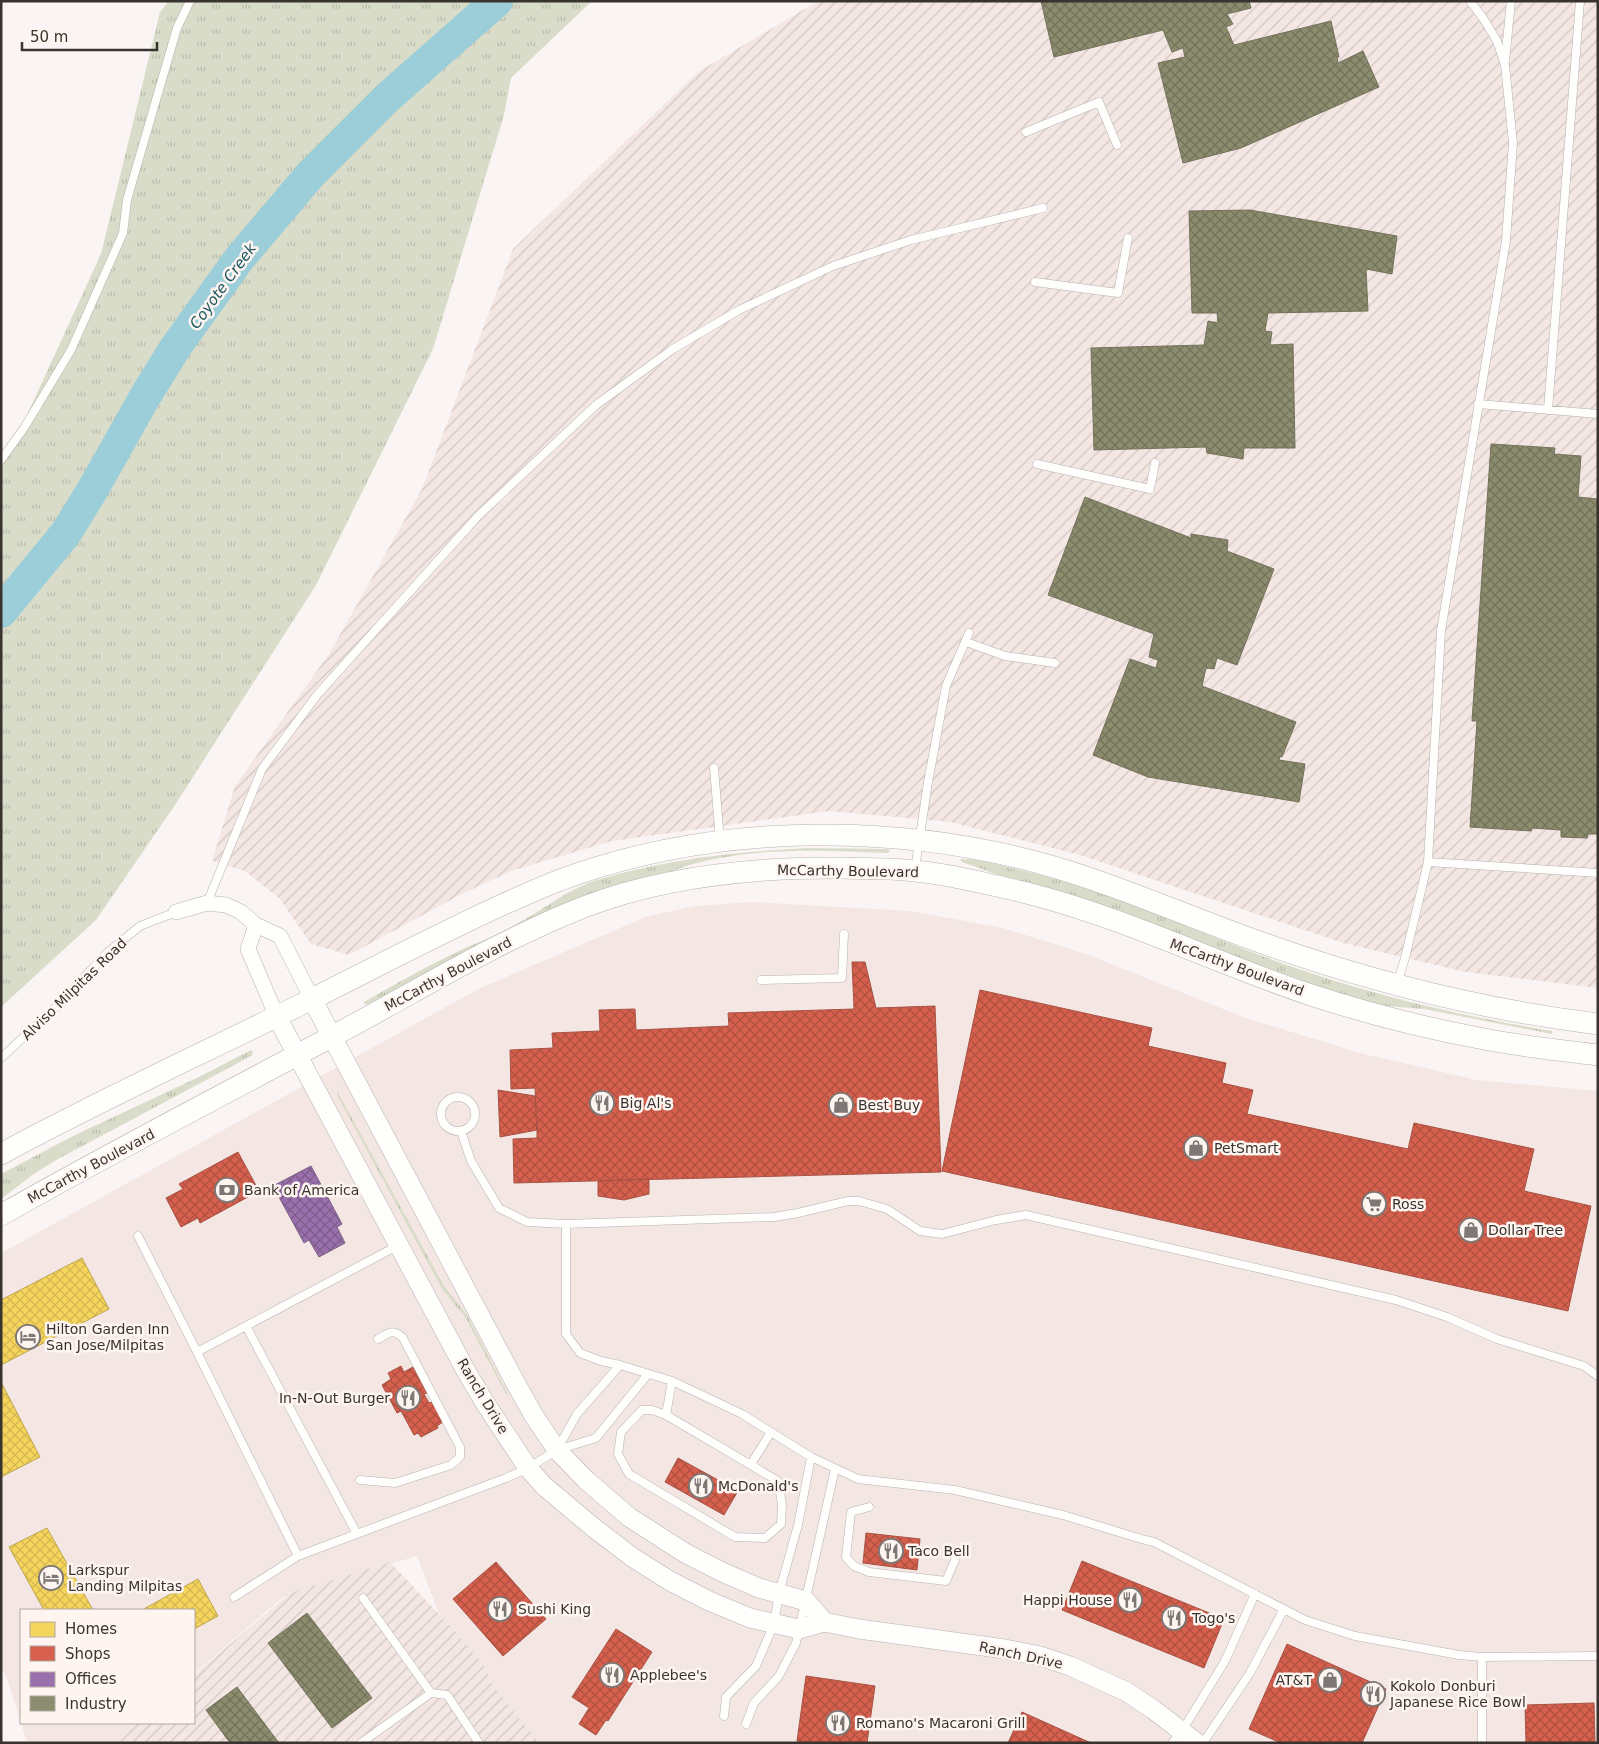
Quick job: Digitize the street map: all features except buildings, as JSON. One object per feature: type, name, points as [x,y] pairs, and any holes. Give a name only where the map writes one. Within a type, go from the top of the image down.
[{"type":"main road","points":[[1,1154],[54,1125],[312,999],[448,930],[573,875],[655,853],[720,842],[805,835],[863,836],[919,840],[978,848],[1035,861],[1092,879],[1273,947],[1374,980],[1485,1006],[1598,1024]]},
{"type":"main road","name":"McCarthy Boulevard","points":[[1,1215],[467,963],[584,907],[621,894],[702,877],[753,871],[806,868],[915,871],[972,881],[1027,893],[1082,910],[1252,974],[1366,1012],[1479,1038],[1598,1055]]},
{"type":"street","points":[[176,912],[207,904],[226,905],[241,912],[256,925],[280,936],[515,1382],[534,1416],[557,1450],[570,1465],[629,1517],[685,1553],[759,1588],[806,1601],[824,1622]]},
{"type":"street","points":[[256,925],[248,949],[277,1016]]},
{"type":"street","name":"Ranch Drive","points":[[277,1016],[466,1372],[528,1468],[544,1486],[566,1505],[632,1557],[670,1581],[709,1601],[750,1618],[799,1629],[824,1622],[859,1629],[1005,1649],[1047,1659],[1092,1675],[1127,1692],[1177,1737],[1197,1743]]},
{"type":"lane","points":[[1,460],[24,428],[71,350],[123,233],[126,200],[177,28],[190,1]]},
{"type":"lane","points":[[1470,1],[1497,41],[1505,65]]},
{"type":"lane","points":[[1396,986],[1405,958],[1428,862],[1441,631],[1506,241],[1513,143],[1505,65],[1511,1]]},
{"type":"lane","points":[[1548,410],[1580,1]]},
{"type":"lane","points":[[1026,132],[1099,102],[1117,145]]},
{"type":"lane","points":[[207,904],[262,769],[318,695],[478,516],[596,405],[681,344],[739,310],[833,266],[911,240],[1043,208]]},
{"type":"lane","points":[[1035,282],[1118,293],[1128,238]]},
{"type":"lane","points":[[1478,404],[1598,414]]},
{"type":"lane","points":[[1037,464],[1150,489],[1155,463]]},
{"type":"lane","points":[[915,871],[928,782],[946,686],[969,633]]},
{"type":"lane","points":[[966,642],[1005,656],[1055,662]]},
{"type":"lane","points":[[714,768],[720,842]]},
{"type":"lane","points":[[1428,862],[1598,873]]},
{"type":"lane","name":"Alviso Milpitas Road","points":[[1,1058],[58,1006],[106,953],[140,926],[176,912]]},
{"type":"lane","points":[[762,980],[842,978],[844,934]]},
{"type":"lane","points":[[459,1096],[471,1101],[476,1113],[472,1125],[461,1131],[449,1128],[442,1118],[443,1105],[447,1100],[459,1096]]},
{"type":"lane","points":[[461,1131],[471,1161],[499,1208],[528,1222],[566,1224],[774,1217],[859,1201],[886,1209],[920,1230],[942,1234],[996,1220],[1026,1215],[1396,1300],[1447,1317],[1497,1339],[1584,1366],[1598,1376]]},
{"type":"lane","points":[[566,1224],[566,1334],[580,1352],[602,1361],[672,1381],[742,1414],[811,1458],[858,1479],[955,1490],[1063,1515],[1154,1542],[1305,1620],[1354,1636],[1459,1655],[1482,1657],[1598,1656]]},
{"type":"lane","points":[[138,1236],[298,1556]]},
{"type":"lane","points":[[197,1352],[399,1245]]},
{"type":"lane","points":[[246,1326],[357,1534]]},
{"type":"lane","points":[[360,1480],[395,1484],[451,1465],[460,1457],[460,1447],[402,1338],[396,1332],[390,1332],[378,1339]]},
{"type":"lane","points":[[557,1450],[577,1414],[620,1365]]},
{"type":"lane","points":[[234,1597],[298,1556],[467,1493],[528,1468],[557,1450],[596,1438],[648,1374]]},
{"type":"lane","points":[[666,1415],[672,1381]]},
{"type":"lane","points":[[642,1410],[652,1410],[666,1415],[778,1481],[782,1504],[781,1524],[765,1538],[735,1537],[629,1474],[618,1454],[620,1432],[642,1410]]},
{"type":"lane","points":[[751,1464],[771,1432]]},
{"type":"lane","points":[[724,1716],[726,1697],[756,1666],[774,1624],[779,1593],[798,1525],[811,1458]]},
{"type":"lane","points":[[746,1724],[754,1703],[779,1676],[796,1643],[835,1469]]},
{"type":"lane","points":[[869,1507],[851,1512],[846,1556],[854,1566],[869,1572],[946,1581],[956,1560]]},
{"type":"lane","points":[[1177,1737],[1225,1661],[1255,1594]]},
{"type":"lane","points":[[363,1598],[431,1693]]},
{"type":"lane","points":[[1203,1743],[1250,1673],[1284,1609]]},
{"type":"lane","points":[[1482,1657],[1482,1743]]},
{"type":"lane","points":[[361,1743],[431,1693],[446,1694],[479,1743]]},
{"type":"shaded area","points":[[818,1],[1598,1],[1598,988],[1465,972],[1343,943],[1080,855],[950,822],[829,811],[612,841],[511,871],[462,894],[349,955],[311,944],[279,898],[245,871],[212,861],[235,786],[329,654],[422,489],[513,249],[698,72]]},
{"type":"shaded area","points":[[751,902],[910,911],[1003,928],[1086,954],[1243,1017],[1360,1053],[1477,1080],[1598,1091],[1598,1743],[538,1743],[445,1630],[417,1556],[283,1597],[195,1673],[195,1609],[20,1609],[20,1720],[8,1681],[1,1666],[1,1253],[480,988],[648,916],[695,906]]},
{"type":"shaded area","points":[[390,1562],[454,1630],[485,1667],[491,1683],[539,1743],[114,1743],[136,1724],[195,1724],[195,1674],[290,1593]]},
{"type":"shaded area","points":[[21,1724],[137,1724],[115,1743],[27,1743]]},
{"type":"green space","points":[[169,1],[592,1],[511,78],[504,115],[433,349],[316,585],[175,805],[96,920],[1,1007],[1,453],[21,428],[101,254],[160,12]]},
{"type":"green space","points":[[807,848],[887,849],[890,851],[888,853],[788,851],[738,855],[689,865],[486,941],[368,1004],[364,1004],[364,1002],[427,967],[501,932],[565,895],[597,880],[649,867],[701,858]]},
{"type":"green space","points":[[960,859],[988,862],[1085,888],[1284,964],[1383,995],[1484,1019],[1552,1031],[1552,1034],[1424,1009],[1374,1005],[1359,1001],[962,862]]},
{"type":"green space","points":[[251,1050],[252,1055],[238,1063],[58,1159],[35,1173],[1,1199],[1,1174],[75,1135],[199,1077]]},
{"type":"green space","points":[[337,1091],[444,1286],[467,1315],[509,1396],[506,1394],[465,1317],[442,1289],[337,1095]]},
{"type":"waterway","name":"Coyote Creek","points":[[1,612],[66,533],[175,348],[239,259],[310,175],[388,97],[497,1]]},
{"type":"place","name":"Big Al's","points":[[602,1103]]},
{"type":"place","name":"Best Buy","points":[[841,1105]]},
{"type":"place","name":"PetSmart","points":[[1196,1148]]},
{"type":"place","name":"Bank of America","points":[[227,1190]]},
{"type":"place","name":"Ross","points":[[1374,1204]]},
{"type":"place","name":"Dollar Tree","points":[[1471,1230]]},
{"type":"place","name":"Hilton Garden Inn San Jose/Milpitas","points":[[28,1337]]},
{"type":"place","name":"In-N-Out Burger","points":[[408,1398]]},
{"type":"place","name":"McDonald's","points":[[701,1486]]},
{"type":"place","name":"Taco Bell","points":[[891,1551]]},
{"type":"place","name":"Larkspur Landing Milpitas","points":[[51,1578]]},
{"type":"place","name":"Happi House","points":[[1130,1600]]},
{"type":"place","name":"Sushi King","points":[[500,1609]]},
{"type":"place","name":"Togo's","points":[[1174,1618]]},
{"type":"place","name":"Applebee's","points":[[612,1675]]},
{"type":"place","name":"AT&T","points":[[1330,1680]]},
{"type":"place","name":"Kokolo Donburi Japanese Rice Bowl","points":[[1373,1694]]},
{"type":"place","name":"Romano's Macaroni Grill","points":[[838,1723]]}]
